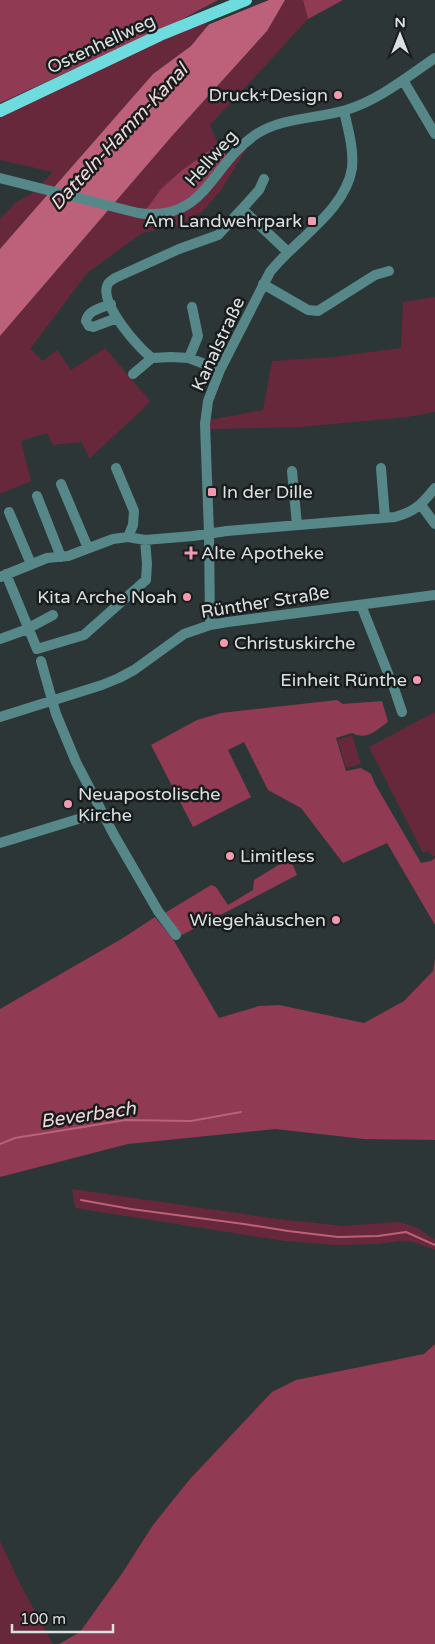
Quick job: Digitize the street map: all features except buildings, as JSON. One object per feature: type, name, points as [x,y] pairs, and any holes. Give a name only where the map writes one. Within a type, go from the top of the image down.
[{"type":"main road","name":"Ostenhellweg","points":[[0,111],[160,35],[246,0]]},
{"type":"street","name":"Hellweg","points":[[0,178],[145,215],[171,212],[184,208],[203,193],[235,151],[263,130],[283,123],[344,111],[362,105],[435,58]]},
{"type":"street","points":[[403,80],[432,122],[435,134]]},
{"type":"street","name":"Kanalstraße","points":[[210,625],[206,417],[208,401],[220,370],[264,284],[278,262],[330,209],[347,183],[352,168],[352,150],[344,111]]},
{"type":"street","points":[[152,358],[145,353],[116,318],[107,292],[110,281],[180,249],[218,235],[259,190],[264,179]]},
{"type":"street","points":[[242,209],[288,252]]},
{"type":"street","points":[[264,284],[308,310],[318,311],[375,275],[389,271]]},
{"type":"street","points":[[111,304],[91,312],[86,321],[89,326],[93,327],[116,318]]},
{"type":"street","points":[[189,358],[198,336],[192,307]]},
{"type":"street","points":[[133,374],[152,358],[171,357],[189,358],[220,370]]},
{"type":"street","points":[[116,468],[134,511],[128,536]]},
{"type":"street","points":[[381,468],[384,518]]},
{"type":"street","points":[[292,471],[297,525]]},
{"type":"street","points":[[61,484],[88,548]]},
{"type":"street","points":[[144,540],[147,564],[146,580],[84,635],[37,649],[29,627],[3,576],[31,564],[47,558],[68,556],[113,538],[128,536],[144,540],[384,518],[405,514],[421,505],[435,488]]},
{"type":"street","points":[[37,496],[61,557]]},
{"type":"street","points":[[421,505],[435,524]]},
{"type":"street","points":[[9,512],[31,564]]},
{"type":"street","name":"Rünther Straße","points":[[0,717],[119,678],[134,670],[184,634],[210,625],[435,594]]},
{"type":"street","points":[[361,605],[402,712]]},
{"type":"street","points":[[0,639],[16,634],[53,615]]},
{"type":"street","points":[[41,661],[56,714],[76,762],[158,911],[176,935]]},
{"type":"street","points":[[0,843],[102,812]]},
{"type":"shaded area","points":[[0,0],[218,0],[175,23],[0,103]]},
{"type":"shaded area","points":[[229,0],[191,46],[153,74],[0,249],[0,219],[15,203],[33,193],[53,172],[0,160],[0,116]]},
{"type":"shaded area","points":[[285,0],[303,0],[308,19],[210,125],[218,144],[181,171],[161,189],[146,211],[248,146],[221,190],[202,212],[178,226],[142,233],[87,273],[30,349],[43,361],[57,350],[71,370],[105,348],[150,401],[90,458],[81,442],[53,445],[47,433],[21,441],[31,481],[0,494],[0,336],[172,136],[267,31]]},
{"type":"shaded area","points":[[303,0],[343,0],[308,19]]},
{"type":"shaded area","points":[[218,144],[227,156],[203,188],[173,209],[145,211],[161,189],[181,171]]},
{"type":"shaded area","points":[[435,297],[435,412],[407,417],[301,427],[210,429],[210,420],[263,410],[272,361],[334,357],[401,348],[403,302]]},
{"type":"shaded area","points":[[337,700],[343,704],[382,701],[388,722],[367,735],[362,736],[352,733],[336,738],[346,771],[361,768],[371,774],[421,863],[435,858],[435,925],[387,843],[343,863],[301,808],[268,790],[244,742],[228,750],[251,797],[193,827],[151,745],[197,720],[221,713]]},
{"type":"shaded area","points":[[435,712],[435,856],[433,857],[428,850],[423,853],[369,747]]},
{"type":"shaded area","points":[[352,735],[361,764],[346,768],[338,740]]},
{"type":"shaded area","points":[[290,858],[297,875],[180,936],[165,913],[211,885],[216,887],[228,905],[253,890],[254,880]]},
{"type":"shaded area","points":[[155,917],[173,939],[219,1018],[259,1006],[279,1005],[364,1023],[404,1001],[433,971],[435,958],[435,1140],[364,1139],[275,1129],[128,1144],[0,1177],[0,1009],[123,938]]},
{"type":"shaded area","points":[[72,1189],[278,1219],[343,1226],[398,1222],[416,1227],[435,1240],[435,1250],[413,1242],[399,1241],[378,1244],[336,1245],[285,1241],[75,1208]]},
{"type":"shaded area","points":[[435,1344],[435,1644],[59,1644],[80,1632],[123,1572],[153,1525],[190,1479],[272,1392],[296,1380],[424,1354]]},
{"type":"shaded area","points":[[0,1541],[19,1582],[53,1644],[0,1644]]},
{"type":"water","name":"Datteln-Hamm-Kanal","points":[[229,0],[285,0],[267,31],[172,136],[0,336],[0,249],[153,74],[191,46]]},
{"type":"pier","points":[[226,0],[269,0],[205,26]]},
{"type":"waterway","name":"Beverbach","points":[[0,1144],[15,1138],[126,1120],[191,1121],[241,1112]]},
{"type":"waterway","points":[[81,1200],[131,1209],[338,1237],[378,1236],[406,1232],[435,1245]]},
{"type":"place","name":"Druck+Design","points":[[338,95]]},
{"type":"place","name":"Am Landwehrpark","points":[[312,221]]},
{"type":"place","name":"In der Dille","points":[[212,492]]},
{"type":"place","name":"Alte Apotheke","points":[[191,553]]},
{"type":"place","name":"Kita Arche Noah","points":[[187,597]]},
{"type":"place","name":"Christuskirche","points":[[224,643]]},
{"type":"place","name":"Einheit Rünthe","points":[[417,680]]},
{"type":"place","name":"Neuapostolische Kirche","points":[[68,804]]},
{"type":"place","name":"Limitless","points":[[230,856]]},
{"type":"place","name":"Wiegehäuschen","points":[[336,920]]}]
